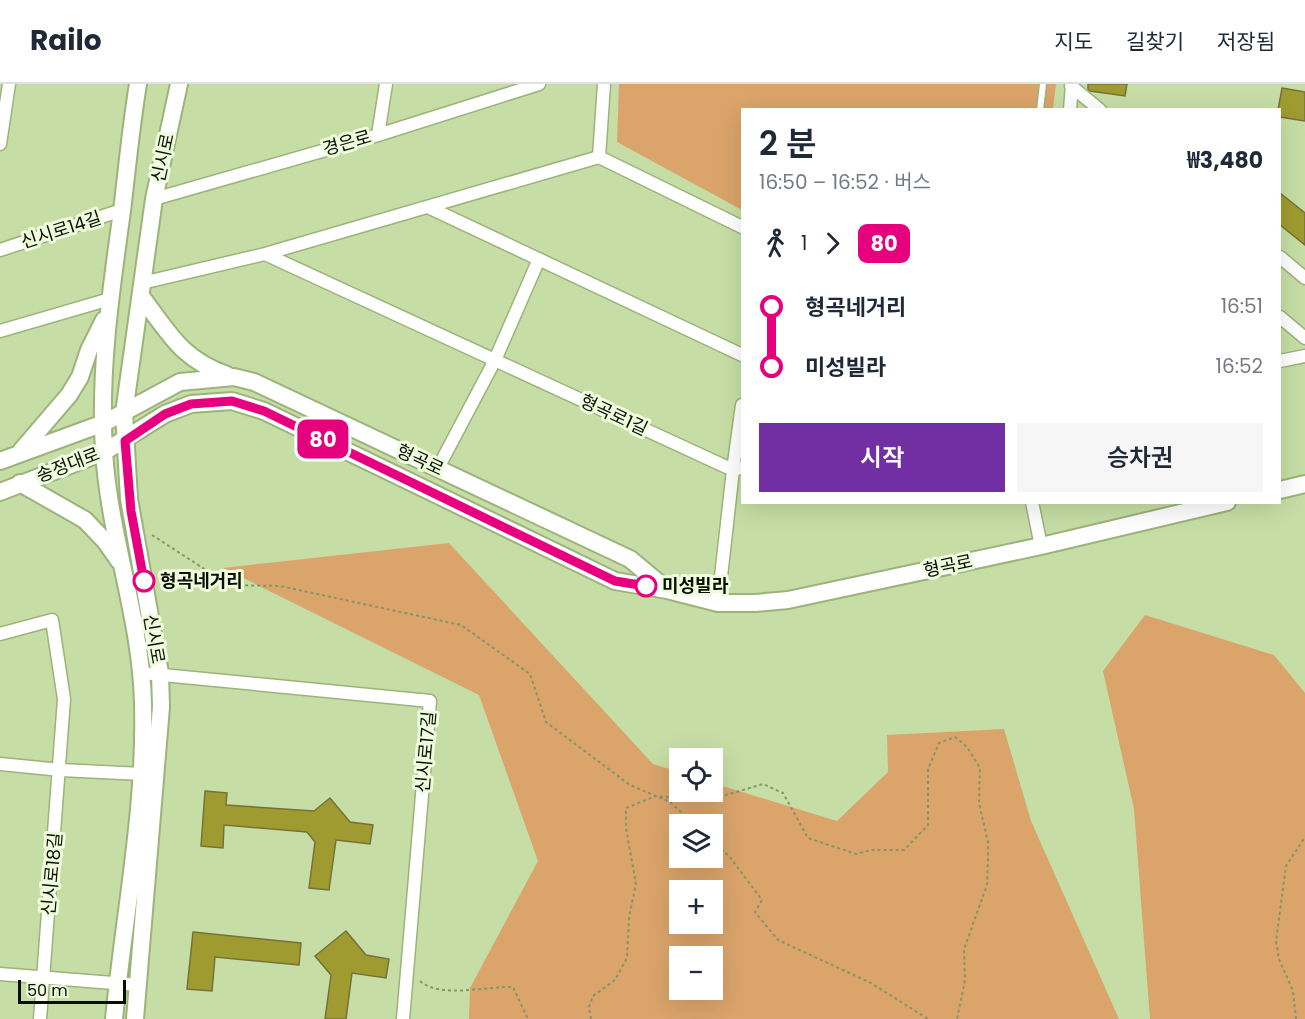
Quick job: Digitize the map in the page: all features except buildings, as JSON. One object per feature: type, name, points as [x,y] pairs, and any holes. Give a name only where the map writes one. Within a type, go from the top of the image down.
[{"type":"street","points":[[0,144],[9,84]]},
{"type":"street","name":"신시로","points":[[114,1019],[142,774],[142,673],[125,569],[109,499],[104,452],[104,423],[109,307],[138,84]]},
{"type":"street","name":"신시로","points":[[135,1019],[161,707],[160,674],[133,523],[124,412],[154,199],[179,84]]},
{"type":"street","points":[[378,135],[386,84]]},
{"type":"street","name":"경은로","points":[[154,199],[378,135],[539,84]]},
{"type":"street","points":[[599,157],[604,84]]},
{"type":"street","points":[[1070,108],[1072,85]]},
{"type":"street","points":[[1072,85],[1098,108]]},
{"type":"street","points":[[234,377],[212,370],[179,348],[142,290],[599,157],[741,227]]},
{"type":"street","points":[[428,207],[741,355]]},
{"type":"street","name":"신시로14길","points":[[0,250],[122,210]]},
{"type":"street","points":[[266,254],[495,360]]},
{"type":"street","points":[[438,468],[495,360],[539,259]]},
{"type":"street","points":[[1281,259],[1305,278]]},
{"type":"street","points":[[0,331],[109,307]]},
{"type":"street","points":[[18,454],[69,395],[80,377],[89,350],[109,307]]},
{"type":"street","points":[[1281,318],[1305,338]]},
{"type":"street","points":[[1281,361],[1305,356]]},
{"type":"street","name":"형곡로1길","points":[[495,360],[738,469]]},
{"type":"street","name":"형곡로","points":[[161,392],[180,382],[234,377],[254,382],[630,559],[667,590]]},
{"type":"street","name":"송정대로","points":[[0,461],[104,423],[161,392]]},
{"type":"street","name":"형곡로","points":[[165,414],[191,404],[232,401],[264,411],[615,581],[667,590],[718,603],[788,600],[1041,546],[1219,504]]},
{"type":"street","name":"송정대로","points":[[0,492],[104,452],[165,414]]},
{"type":"street","points":[[718,603],[738,469],[741,421]]},
{"type":"street","points":[[20,483],[85,520],[105,541],[125,569]]},
{"type":"street","points":[[1281,490],[1305,484]]},
{"type":"street","points":[[1032,504],[1041,546]]},
{"type":"street","name":"신시로18길","points":[[0,634],[52,620],[64,699],[61,770],[40,1019]]},
{"type":"street","name":"신시로17길","points":[[142,673],[430,701],[404,1019]]},
{"type":"street","points":[[0,764],[142,774]]},
{"type":"street","points":[[0,974],[138,986]]},
{"type":"lane","points":[[1040,108],[1043,84]]},
{"type":"path","points":[[133,523],[176,548],[229,585],[280,586],[461,625],[530,674],[546,722],[630,785],[670,802],[683,814]]},
{"type":"path","points":[[591,1019],[589,1007],[593,996],[615,980],[627,958],[629,917],[636,884],[626,828],[626,808],[656,796],[706,801],[763,784],[783,793],[808,838],[856,854],[871,850],[904,850],[928,825],[928,769],[939,743],[955,737],[967,747],[980,768],[979,802],[988,842],[987,885],[964,949],[965,980],[957,1019]]},
{"type":"path","points":[[1296,1019],[1293,991],[1279,959],[1276,941],[1286,866],[1305,837]]},
{"type":"path","points":[[723,851],[762,900],[755,912],[778,940],[871,983],[928,1019]]},
{"type":"path","points":[[408,968],[425,986],[446,992],[491,986],[513,987],[528,1019]]},
{"type":"shaded area","points":[[619,84],[1056,84],[1053,108],[741,108],[741,209],[617,142]]},
{"type":"shaded area","points":[[449,543],[653,764],[669,769],[669,802],[723,802],[723,786],[837,821],[888,772],[887,735],[1004,729],[1031,821],[1119,1019],[469,1019],[470,988],[538,861],[479,695],[223,568]]},
{"type":"shaded area","points":[[1145,615],[1274,655],[1305,693],[1305,1019],[1150,1019],[1134,809],[1103,671]]},
{"type":"bus line","name":"80","points":[[144,581],[129,500],[125,441],[165,414],[191,404],[232,401],[264,411],[615,581],[646,586]]},
{"type":"place","name":"형곡네거리","points":[[144,581]]},
{"type":"place","name":"미성빌라","points":[[646,586]]}]
